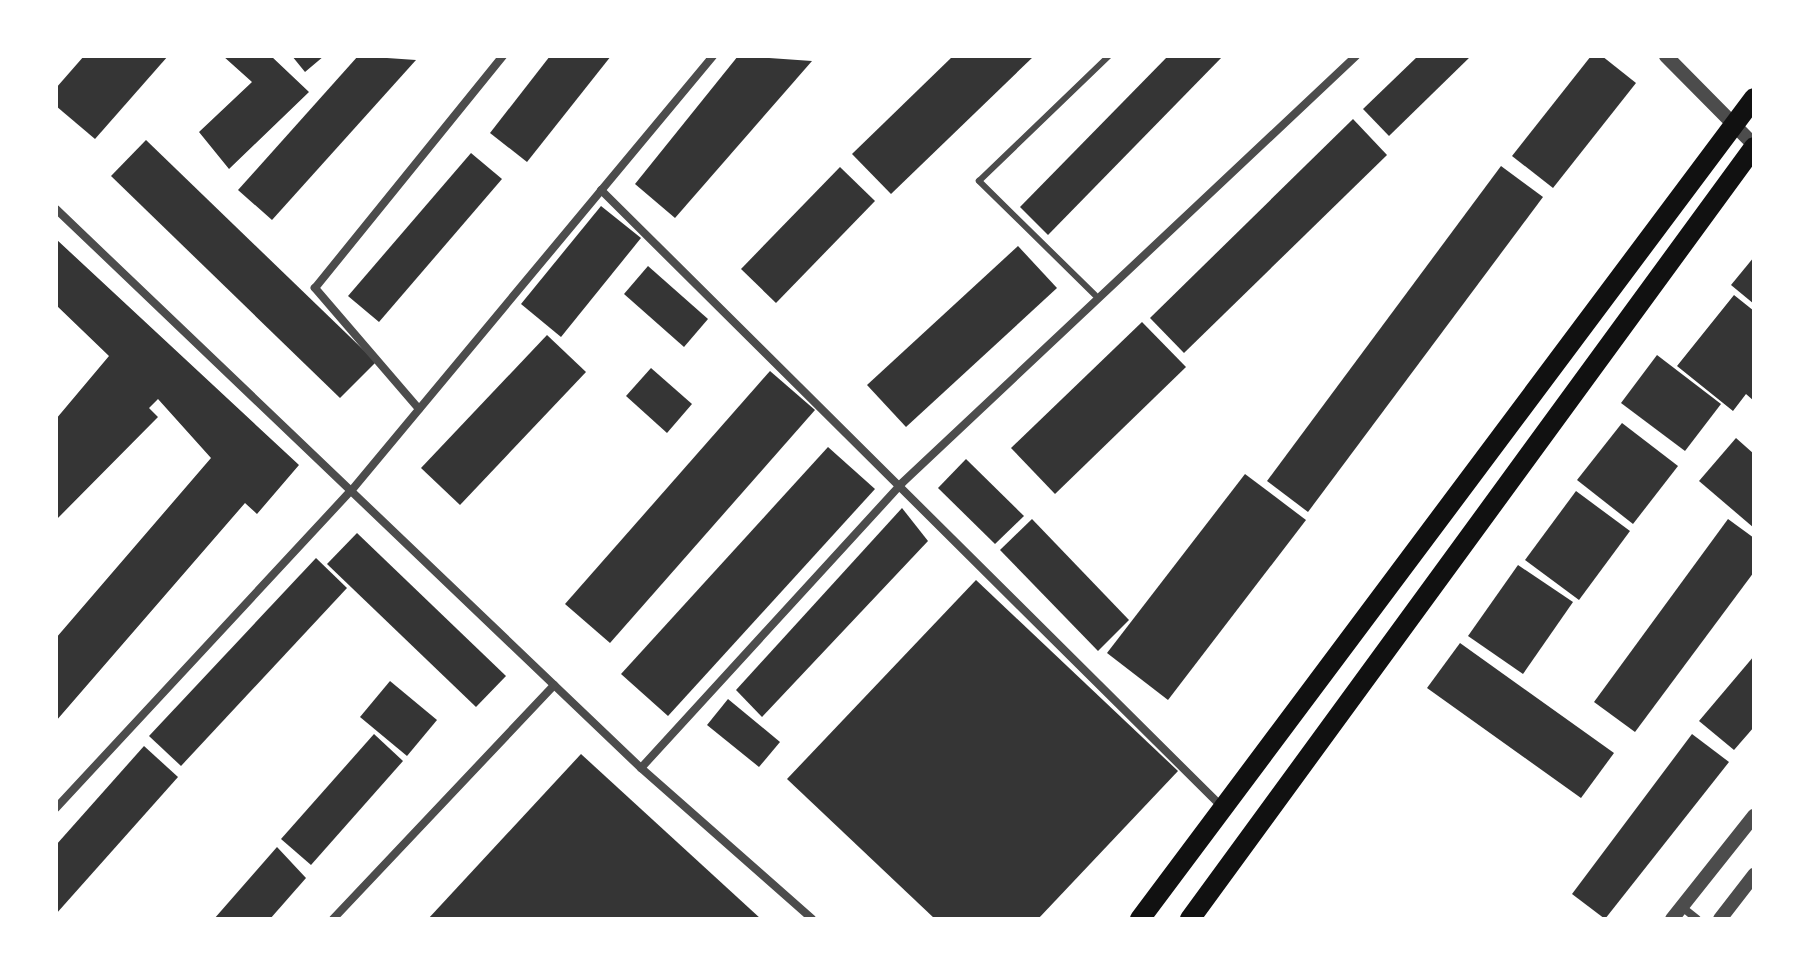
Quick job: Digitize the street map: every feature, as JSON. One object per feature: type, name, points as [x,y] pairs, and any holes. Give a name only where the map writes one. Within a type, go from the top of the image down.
[{"type":"main road","points":[[1140,919],[1754,98]]},
{"type":"main road","points":[[1190,919],[1754,146]]},
{"type":"street","points":[[419,409],[315,288],[503,56]]},
{"type":"street","points":[[56,808],[351,491],[713,56]]},
{"type":"street","points":[[641,768],[902,483],[1095,295],[1356,56]]},
{"type":"street","points":[[1666,56],[1754,146]]},
{"type":"street","points":[[601,190],[902,483],[1222,808]]},
{"type":"street","points":[[56,209],[641,768],[812,919]]},
{"type":"street","points":[[333,919],[554,685]]},
{"type":"street","points":[[1672,919],[1754,816]]},
{"type":"street","points":[[1720,919],[1754,875]]},
{"type":"street","points":[[1682,907],[1697,919]]},
{"type":"lane","points":[[1095,295],[979,181],[1109,56]]},
{"type":"building","points":[[84,56],[168,56],[95,139],[56,106],[56,88]]},
{"type":"building","points":[[223,56],[271,56],[309,92],[229,169],[199,132],[252,82]]},
{"type":"building","points":[[292,56],[324,56],[305,72]]},
{"type":"building","points":[[358,56],[416,60],[272,220],[238,190]]},
{"type":"building","points":[[550,56],[611,56],[527,162],[490,133]]},
{"type":"building","points":[[738,56],[812,61],[675,218],[635,184]]},
{"type":"building","points":[[953,56],[1034,56],[891,194],[852,154]]},
{"type":"building","points":[[1168,56],[1223,56],[1048,235],[1020,207]]},
{"type":"building","points":[[1418,56],[1471,56],[1389,136],[1363,109]]},
{"type":"building","points":[[1591,56],[1602,56],[1636,83],[1553,188],[1512,156]]},
{"type":"building","points":[[1353,119],[1387,155],[1184,353],[1150,318]]},
{"type":"building","points":[[146,140],[376,362],[340,398],[111,176]]},
{"type":"building","points":[[471,153],[502,179],[379,322],[348,296]]},
{"type":"building","points":[[1501,166],[1543,197],[1308,512],[1267,481]]},
{"type":"building","points":[[840,167],[875,201],[776,303],[741,269]]},
{"type":"building","points":[[601,206],[641,238],[561,337],[521,304]]},
{"type":"building","points":[[56,239],[299,465],[257,514],[245,503],[56,721],[56,638],[211,458],[158,399],[149,408],[158,417],[56,520],[56,419],[109,356],[56,305]]},
{"type":"building","points":[[1018,246],[1057,288],[906,427],[867,385]]},
{"type":"building","points":[[1754,257],[1754,304],[1731,285]]},
{"type":"building","points":[[648,266],[708,319],[684,347],[624,294]]},
{"type":"building","points":[[1734,295],[1754,311],[1754,401],[1746,394],[1733,411],[1677,366]]},
{"type":"building","points":[[1142,322],[1186,367],[1055,494],[1011,448]]},
{"type":"building","points":[[547,335],[586,372],[460,505],[421,468]]},
{"type":"building","points":[[1657,355],[1721,404],[1685,451],[1621,403]]},
{"type":"building","points":[[651,368],[692,404],[667,433],[626,396]]},
{"type":"building","points":[[770,371],[815,410],[610,643],[565,604]]},
{"type":"building","points":[[1622,423],[1678,466],[1633,524],[1577,480]]},
{"type":"building","points":[[1736,438],[1754,454],[1754,528],[1699,481]]},
{"type":"building","points":[[828,447],[875,489],[668,716],[621,674]]},
{"type":"building","points":[[966,459],[1024,516],[995,544],[938,488]]},
{"type":"building","points":[[1245,474],[1306,520],[1168,700],[1107,653]]},
{"type":"building","points":[[1576,491],[1630,531],[1579,600],[1525,560]]},
{"type":"building","points":[[902,508],[928,541],[762,717],[736,690]]},
{"type":"building","points":[[1032,519],[1129,620],[1098,651],[1000,550]]},
{"type":"building","points":[[1728,519],[1754,538],[1754,572],[1635,732],[1594,702]]},
{"type":"building","points":[[357,533],[506,676],[476,707],[327,564]]},
{"type":"building","points":[[316,558],[347,588],[181,766],[149,736]]},
{"type":"building","points":[[1518,565],[1573,602],[1523,674],[1468,636]]},
{"type":"building","points":[[976,580],[1178,771],[1038,919],[935,919],[787,779]]},
{"type":"building","points":[[1460,643],[1614,753],[1581,798],[1427,688]]},
{"type":"building","points":[[1754,656],[1754,727],[1734,750],[1699,721]]},
{"type":"building","points":[[390,681],[437,720],[407,756],[360,717]]},
{"type":"building","points":[[728,699],[780,742],[759,767],[707,725]]},
{"type":"building","points":[[374,734],[403,761],[311,865],[281,839]]},
{"type":"building","points":[[1692,734],[1729,762],[1605,919],[1572,894]]},
{"type":"building","points":[[144,746],[178,777],[56,914],[56,845]]},
{"type":"building","points":[[581,754],[761,919],[428,919]]},
{"type":"building","points":[[277,847],[306,878],[270,919],[214,919]]}]
